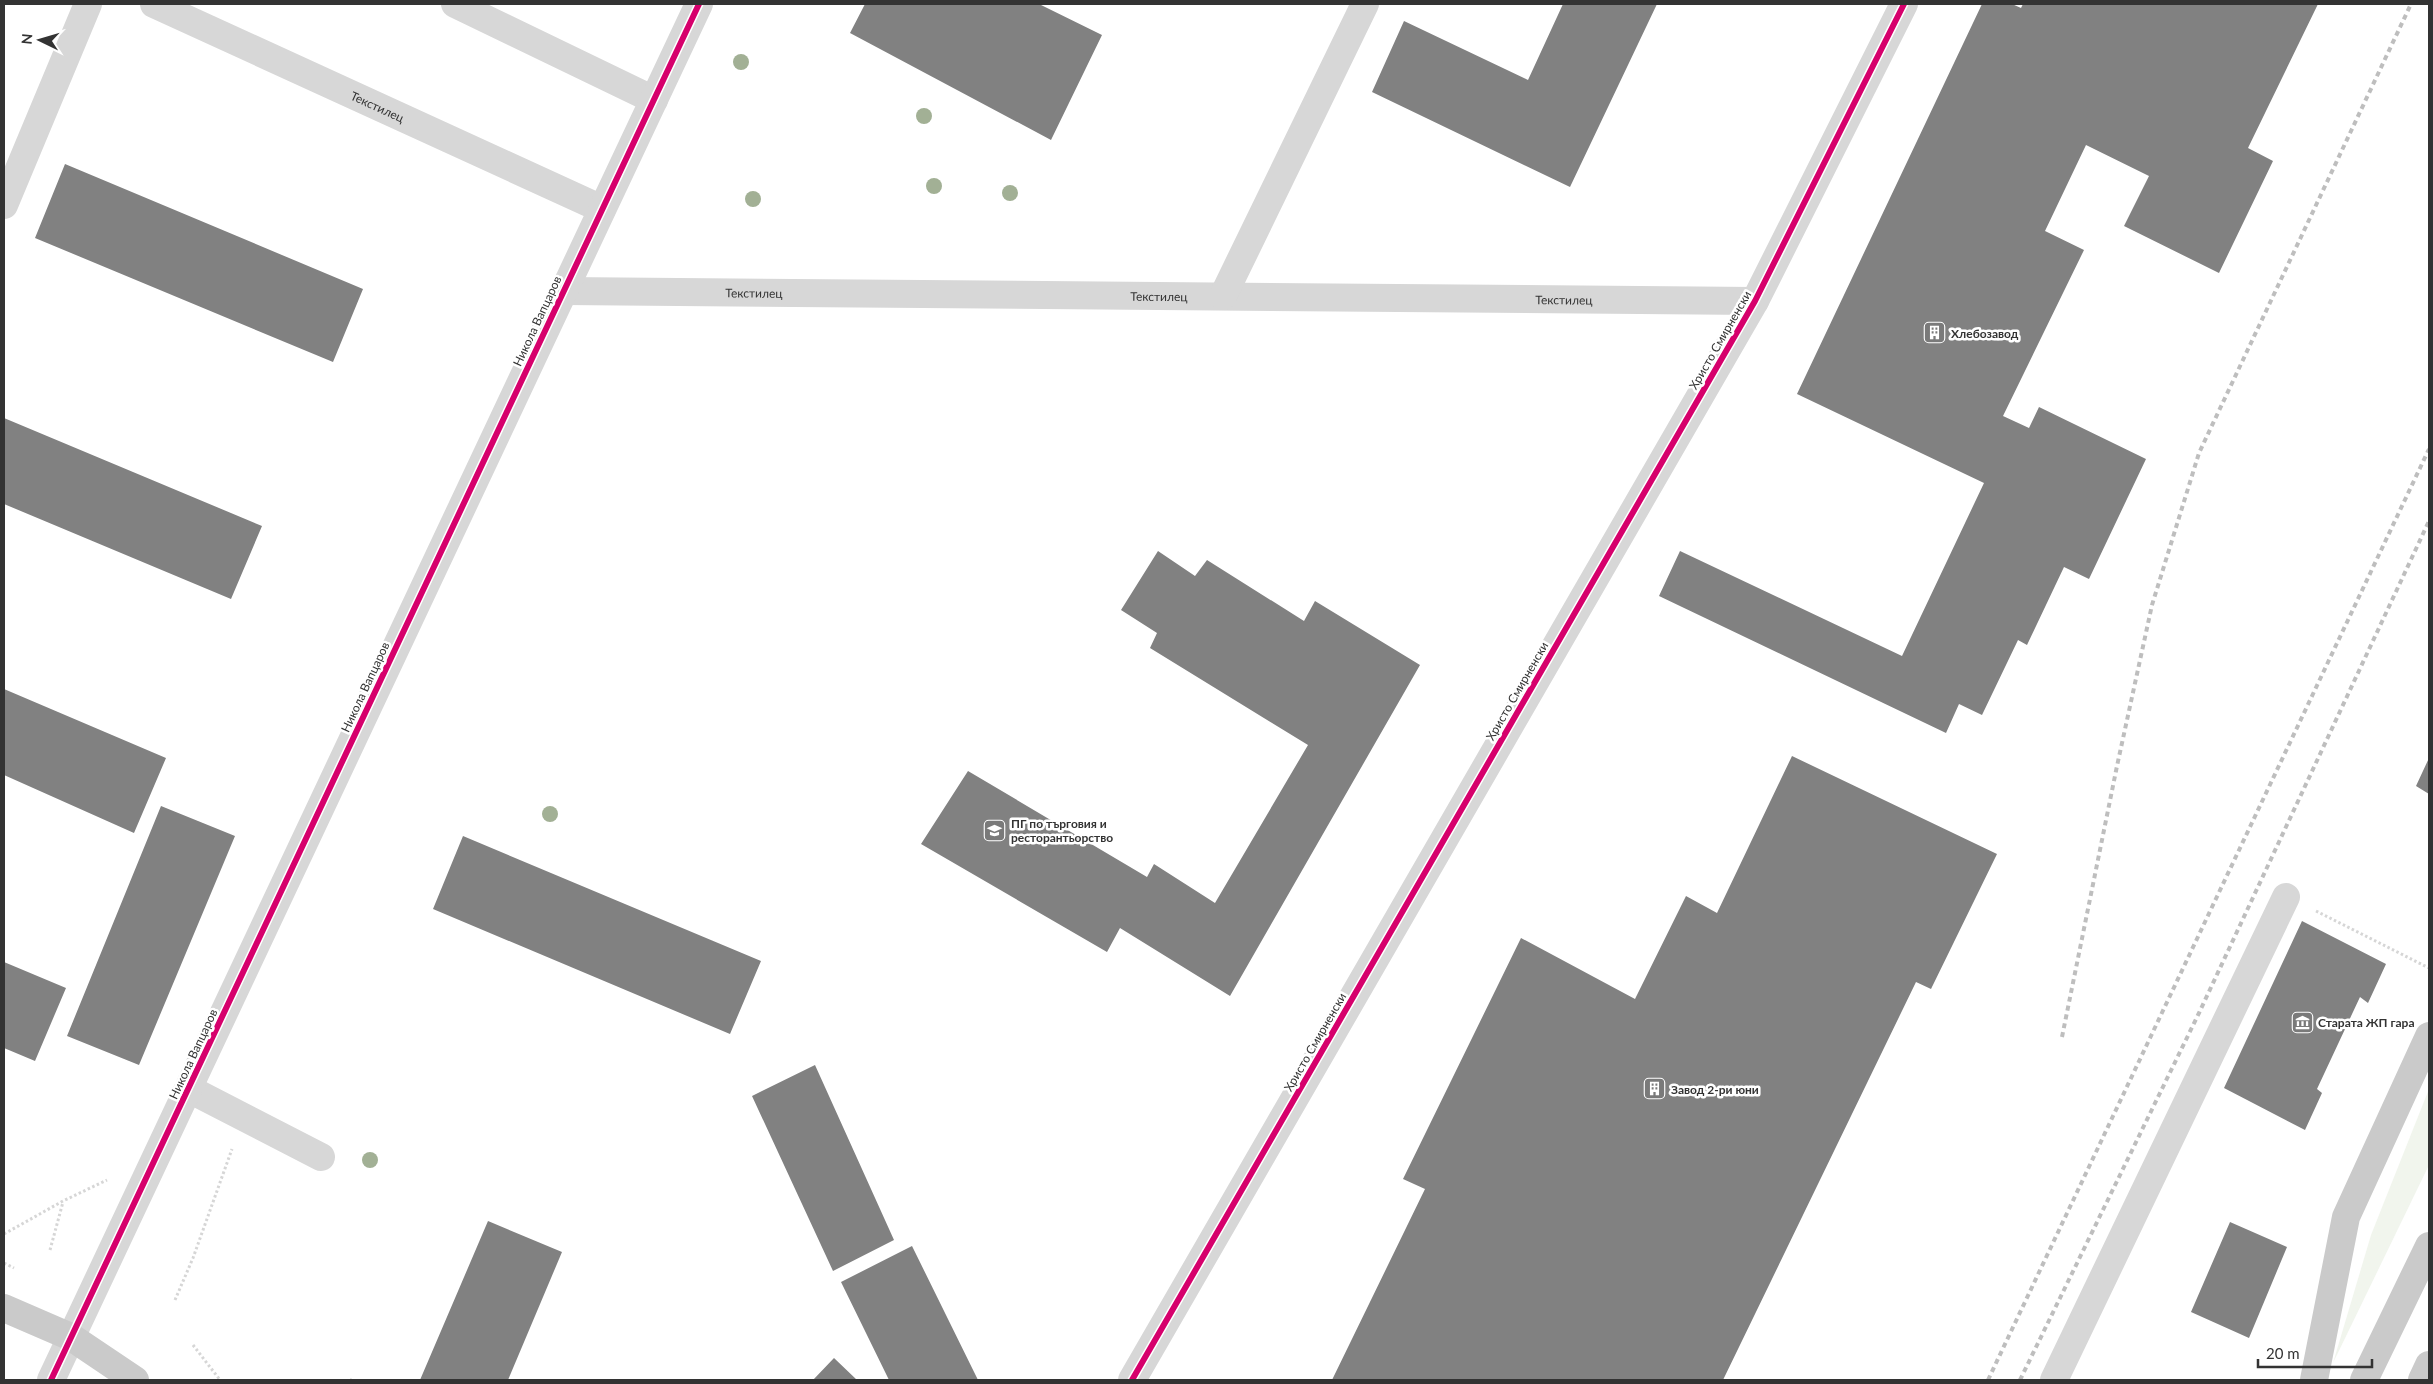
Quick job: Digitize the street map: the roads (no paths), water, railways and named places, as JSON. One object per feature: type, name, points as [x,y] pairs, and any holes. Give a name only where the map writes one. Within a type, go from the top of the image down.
[{"type":"main road","points":[[2314,1380],[2346,1217],[2429,1036]]},
{"type":"main road","points":[[2364,1380],[2429,1246]]},
{"type":"main road","points":[[4,1308],[71,1337],[135,1380]]},
{"type":"main road","points":[[2422,1380],[2429,1366]]},
{"type":"street","points":[[4,205],[88,4]]},
{"type":"street","name":"Текстилец","points":[[154,4],[602,209]]},
{"type":"street","points":[[455,4],[488,11],[654,100]]},
{"type":"street","name":"Никола Вапцаров","points":[[51,1380],[699,4]]},
{"type":"street","points":[[1223,296],[1365,4]]},
{"type":"street","name":"Христо Смирненски","points":[[1132,1380],[1755,301],[1904,4]]},
{"type":"street","name":"Текстилец","points":[[564,291],[1755,301]]},
{"type":"street","points":[[2054,1380],[2286,897]]},
{"type":"street","points":[[189,1089],[321,1157]]},
{"type":"railway","points":[[2062,1037],[2152,605],[2199,453],[2411,4]]},
{"type":"railway","points":[[1988,1380],[2429,449]]},
{"type":"railway","points":[[2020,1380],[2199,1013],[2429,521]]},
{"type":"place","name":"Хлебозавод","points":[[1935,333]]},
{"type":"place","name":"ПГ по търговия и ресторантьорство","points":[[995,830]]},
{"type":"place","name":"Старата ЖП гара","points":[[2302,1022]]},
{"type":"place","name":"Завод 2-ри юни","points":[[1655,1089]]}]
